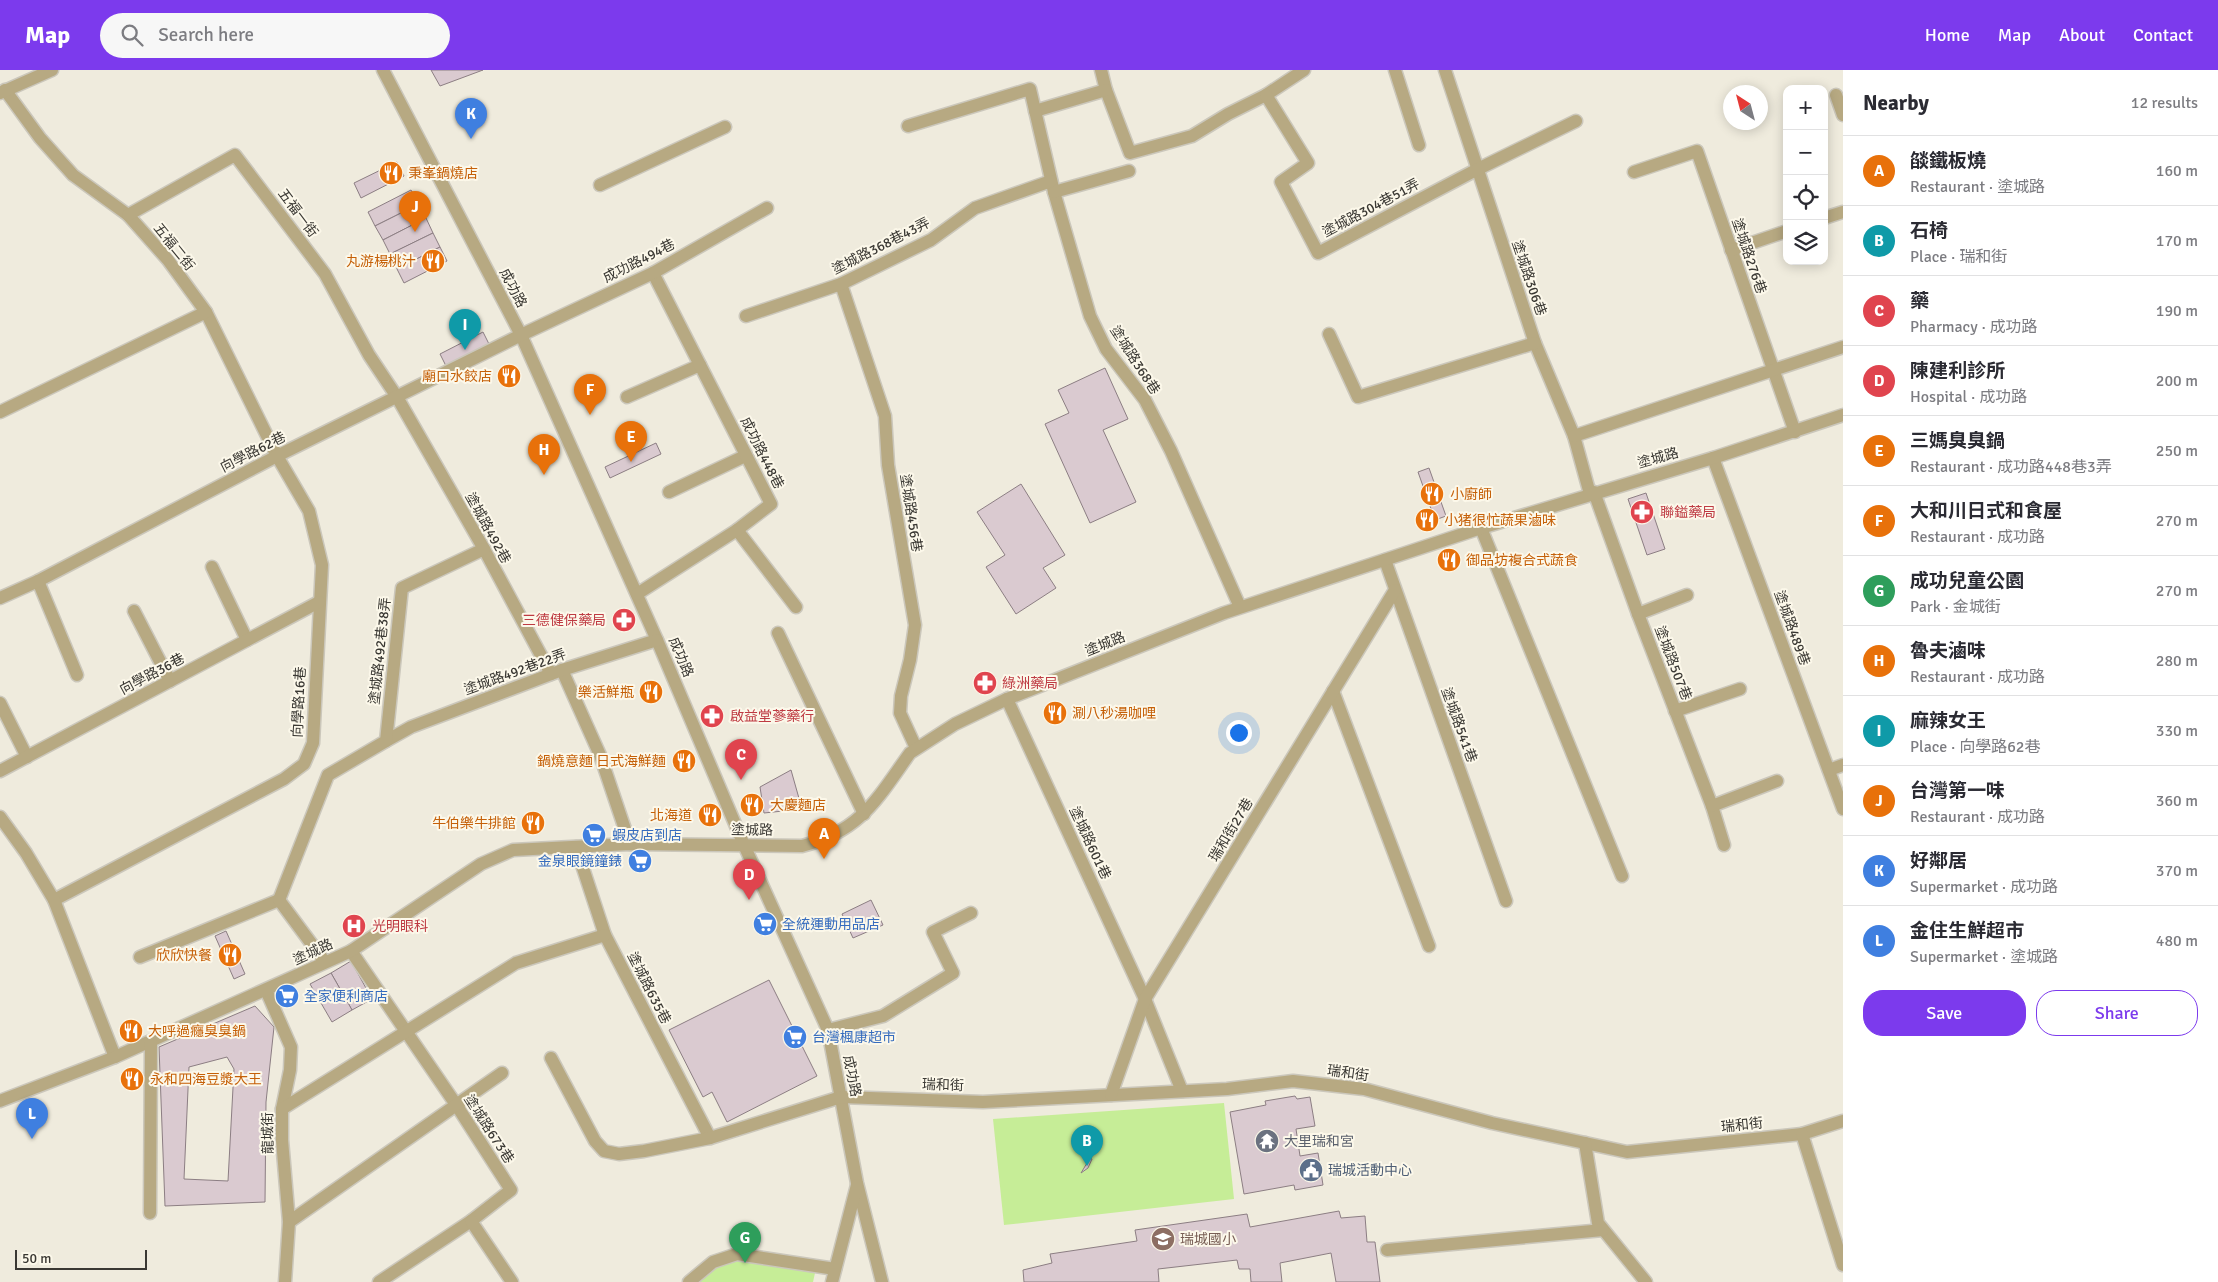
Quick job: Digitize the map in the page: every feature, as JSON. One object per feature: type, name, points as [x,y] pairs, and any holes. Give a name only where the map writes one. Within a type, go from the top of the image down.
[{"type":"street","points":[[3,92],[52,70]]},
{"type":"street","name":"成功路","points":[[383,70],[521,334],[658,640],[744,845],[828,1030],[857,1183],[832,1282]]},
{"type":"street","points":[[1101,70],[1106,90],[1130,153],[1192,136],[1228,114],[1266,95],[1304,70]]},
{"type":"street","points":[[1395,70],[1419,145]]},
{"type":"street","name":"塗城路306巷","points":[[1445,70],[1476,170],[1535,343],[1574,436],[1592,493]]},
{"type":"street","name":"塗城路368巷","points":[[908,126],[1030,89],[1053,186],[1090,316],[1106,349],[1149,409],[1171,451],[1240,608]]},
{"type":"street","points":[[1035,111],[1106,90]]},
{"type":"street","name":"五福二街","points":[[3,92],[73,175],[128,215],[168,260],[206,312],[276,456]]},
{"type":"street","name":"塗城路304巷51弄","points":[[1266,95],[1308,164],[1280,182],[1318,253],[1476,170]]},
{"type":"street","points":[[1836,95],[1843,114]]},
{"type":"street","points":[[1476,170],[1576,121]]},
{"type":"street","points":[[600,185],[725,127]]},
{"type":"street","name":"塗城路276巷","points":[[1634,172],[1697,151],[1795,432]]},
{"type":"street","name":"五福一街","points":[[128,215],[235,155],[324,274],[369,355],[397,397]]},
{"type":"street","name":"塗城路368巷43弄","points":[[746,316],[841,284],[931,240],[975,208],[1053,186],[1129,171]]},
{"type":"street","name":"成功路494巷","points":[[521,334],[653,272],[767,208]]},
{"type":"street","points":[[1828,217],[1843,212]]},
{"type":"street","points":[[1731,250],[1783,232]]},
{"type":"street","name":"成功路448巷","points":[[637,594],[738,530],[771,504],[653,272]]},
{"type":"street","name":"塗城路456巷","points":[[841,284],[885,416],[888,465],[915,625],[910,660],[901,696],[900,713],[916,748]]},
{"type":"street","points":[[0,412],[206,312]]},
{"type":"street","name":"向學路62巷","points":[[0,598],[38,581],[276,456],[521,334]]},
{"type":"street","points":[[1329,334],[1358,397],[1535,343]]},
{"type":"street","points":[[1574,436],[1843,347]]},
{"type":"street","points":[[627,397],[700,365]]},
{"type":"street","name":"塗城路492巷","points":[[397,397],[557,672],[600,755],[630,844]]},
{"type":"street","name":"塗城路","points":[[0,1101],[115,1057],[352,951],[481,864],[513,850],[630,844],[802,846],[847,827],[864,814],[910,753],[916,748],[955,724],[1007,699],[1240,608],[1481,528],[1713,458],[1843,416]]},
{"type":"street","name":"向學路16巷","points":[[54,900],[284,779],[304,764],[313,743],[322,565],[309,510],[276,456]]},
{"type":"street","points":[[669,492],[745,456]]},
{"type":"street","name":"塗城路489巷","points":[[1713,458],[1843,809]]},
{"type":"street","name":"塗城路507巷","points":[[1592,493],[1712,806],[1724,845]]},
{"type":"street","points":[[1481,528],[1622,876]]},
{"type":"street","points":[[738,530],[796,607]]},
{"type":"street","name":"塗城路492巷38弄","points":[[386,741],[402,588],[484,549]]},
{"type":"street","name":"塗城路541巷","points":[[1385,560],[1394,590],[1506,901]]},
{"type":"street","points":[[212,567],[247,640]]},
{"type":"street","points":[[38,581],[77,675]]},
{"type":"street","name":"瑞和街27巷","points":[[1111,1095],[1145,999],[1394,590]]},
{"type":"street","points":[[1638,614],[1687,595]]},
{"type":"street","name":"向學路36巷","points":[[0,771],[319,602]]},
{"type":"street","points":[[134,611],[170,681]]},
{"type":"street","points":[[778,633],[864,814]]},
{"type":"street","name":"塗城路492巷22弄","points":[[386,741],[411,727],[557,672],[658,640]]},
{"type":"street","points":[[1675,711],[1740,689]]},
{"type":"street","points":[[1333,691],[1429,946]]},
{"type":"street","name":"塗城路601巷","points":[[1007,699],[1145,999],[1182,1090]]},
{"type":"street","points":[[0,703],[27,757]]},
{"type":"street","points":[[140,957],[279,900],[328,775],[386,741]]},
{"type":"street","points":[[1829,770],[1843,766]]},
{"type":"street","points":[[1712,806],[1777,781]]},
{"type":"street","points":[[0,817],[26,853],[54,900],[115,1057]]},
{"type":"street","name":"塗城路635巷","points":[[576,847],[605,935],[710,1138]]},
{"type":"street","points":[[279,900],[325,962]]},
{"type":"street","points":[[828,1030],[883,1016],[953,973],[933,932],[971,913]]},
{"type":"street","points":[[282,1109],[516,963],[605,935]]},
{"type":"street","name":"塗城路673巷","points":[[352,951],[405,1032],[457,1106],[511,1190],[471,1221],[379,1282]]},
{"type":"street","name":"龍城街","points":[[266,990],[292,1047],[290,1070],[282,1109],[282,1140],[289,1222],[285,1282]]},
{"type":"street","points":[[150,1213],[151,1041]]},
{"type":"street","name":"瑞和街","points":[[550,1058],[595,1141],[604,1151],[619,1154],[710,1138],[841,1097],[983,1102],[1227,1089],[1293,1081],[1364,1089],[1492,1123],[1626,1152],[1802,1134],[1843,1121]]},
{"type":"street","points":[[289,1222],[502,1073]]},
{"type":"street","points":[[1802,1134],[1843,1265]]},
{"type":"street","points":[[1585,1143],[1598,1223],[1646,1282]]},
{"type":"street","points":[[857,1183],[882,1282]]},
{"type":"street","points":[[471,1221],[512,1282]]},
{"type":"street","points":[[1387,1250],[1603,1230]]},
{"type":"street","points":[[689,1282],[714,1262],[737,1254],[835,1269]]},
{"type":"green space","points":[[1224,1103],[1234,1199],[1004,1225],[993,1119]]},
{"type":"green space","points":[[729,1257],[811,1270],[815,1273],[813,1282],[696,1282]]},
{"type":"building","points":[[431,70],[483,70],[440,86]]},
{"type":"building","points":[[397,162],[404,176],[361,198],[354,183]]},
{"type":"building","points":[[411,190],[419,204],[375,226],[368,212]]},
{"type":"building","points":[[419,204],[426,218],[383,240],[375,226]]},
{"type":"building","points":[[426,218],[433,233],[390,254],[383,240]]},
{"type":"building","points":[[433,233],[440,247],[397,269],[390,254]]},
{"type":"building","points":[[440,247],[447,261],[404,283],[397,269]]},
{"type":"building","points":[[483,332],[490,346],[447,368],[440,354]]},
{"type":"building","points":[[1105,368],[1128,419],[1103,430],[1136,502],[1090,523],[1045,424],[1069,413],[1058,390]]},
{"type":"building","points":[[656,443],[661,454],[610,478],[605,467]]},
{"type":"building","name":"小廚師","points":[[1429,468],[1446,516],[1435,520],[1418,472]]},
{"type":"building","points":[[1021,484],[1065,555],[1043,568],[1056,588],[1016,614],[986,567],[1005,555],[977,512]]},
{"type":"building","name":"聯鎰藥局","points":[[1646,493],[1665,549],[1647,555],[1628,499]]},
{"type":"building","points":[[791,770],[802,809],[764,813],[760,787]]},
{"type":"building","points":[[871,900],[883,925],[853,938],[842,914]]},
{"type":"building","name":"欣欣快餐","points":[[226,931],[245,974],[234,979],[215,936]]},
{"type":"building","points":[[351,961],[372,999],[352,1010],[331,973]]},
{"type":"building","points":[[331,973],[352,1010],[332,1022],[310,984]]},
{"type":"building","points":[[769,980],[817,1076],[727,1122],[712,1092],[703,1097],[669,1030]]},
{"type":"building","points":[[255,1006],[274,1027],[266,1102],[265,1202],[165,1206],[159,1047]],"holes":[[[227,1057],[234,1069],[228,1181],[184,1179],[189,1067]]]},
{"type":"building","name":"大里瑞和宮","points":[[1295,1096],[1297,1099],[1310,1097],[1315,1126],[1296,1129],[1300,1156],[1318,1153],[1323,1185],[1295,1190],[1294,1185],[1244,1194],[1230,1112],[1266,1105],[1265,1101]]},
{"type":"building","points":[[1090,1158],[1092,1159],[1088,1168],[1081,1173]]},
{"type":"building","points":[[1339,1211],[1341,1218],[1365,1216],[1367,1242],[1375,1242],[1380,1282],[1336,1282],[1331,1253],[1280,1263],[1282,1282],[1251,1282],[1250,1269],[1239,1269],[1237,1260],[1158,1269],[1159,1282],[1024,1282],[1023,1270],[1052,1263],[1050,1254],[1137,1241],[1135,1230],[1247,1214],[1250,1227]]},
{"type":"place","name":"好鄰居","points":[[471,139]]},
{"type":"place","name":"秉峯鍋燒店","points":[[391,173]]},
{"type":"place","name":"台灣第一味","points":[[415,232]]},
{"type":"place","name":"丸游楊桃汁","points":[[433,261]]},
{"type":"place","name":"麻辣女王","points":[[465,350]]},
{"type":"place","name":"廟口水餃店","points":[[509,376]]},
{"type":"place","name":"大和川日式和食屋","points":[[590,415]]},
{"type":"place","name":"三媽臭臭鍋","points":[[631,462]]},
{"type":"place","name":"魯夫滷味","points":[[544,475]]},
{"type":"place","name":"小廚師","points":[[1432,494]]},
{"type":"place","name":"聯鎰藥局","points":[[1642,512]]},
{"type":"place","name":"小猪很忙蔬果滷味","points":[[1427,520]]},
{"type":"place","name":"御品坊複合式蔬食","points":[[1449,560]]},
{"type":"place","name":"三德健保藥局","points":[[624,620]]},
{"type":"place","name":"綠洲藥局","points":[[985,683]]},
{"type":"place","name":"樂活鮮瓶","points":[[651,692]]},
{"type":"place","name":"涮八秒湯咖哩","points":[[1055,713]]},
{"type":"place","name":"啟益堂蔘藥行","points":[[712,716]]},
{"type":"place","name":"鍋燒意麵 日式海鮮麵","points":[[684,761]]},
{"type":"place","name":"藥","points":[[741,780]]},
{"type":"place","name":"大慶麵店","points":[[752,805]]},
{"type":"place","name":"北海道","points":[[710,815]]},
{"type":"place","name":"牛伯樂牛排館","points":[[533,823]]},
{"type":"place","name":"蝦皮店到店","points":[[594,835]]},
{"type":"place","name":"燄鐵板燒","points":[[824,859]]},
{"type":"place","name":"金泉眼鏡鐘錶","points":[[640,861]]},
{"type":"place","name":"陳建利診所","points":[[749,900]]},
{"type":"place","name":"全統運動用品店","points":[[765,924]]},
{"type":"place","name":"光明眼科","points":[[354,926]]},
{"type":"place","name":"欣欣快餐","points":[[230,955]]},
{"type":"place","name":"全家便利商店","points":[[287,996]]},
{"type":"place","name":"大呼過癮臭臭鍋","points":[[131,1031]]},
{"type":"place","name":"台灣楓康超市","points":[[795,1037]]},
{"type":"place","name":"永和四海豆漿大王","points":[[132,1079]]},
{"type":"place","name":"金住生鮮超市","points":[[32,1139]]},
{"type":"place","name":"大里瑞和宮","points":[[1267,1141]]},
{"type":"place","name":"石椅","points":[[1087,1166]]},
{"type":"place","name":"瑞城活動中心","points":[[1311,1170]]},
{"type":"place","name":"瑞城國小","points":[[1163,1239]]},
{"type":"place","name":"成功兒童公園","points":[[745,1263]]}]
